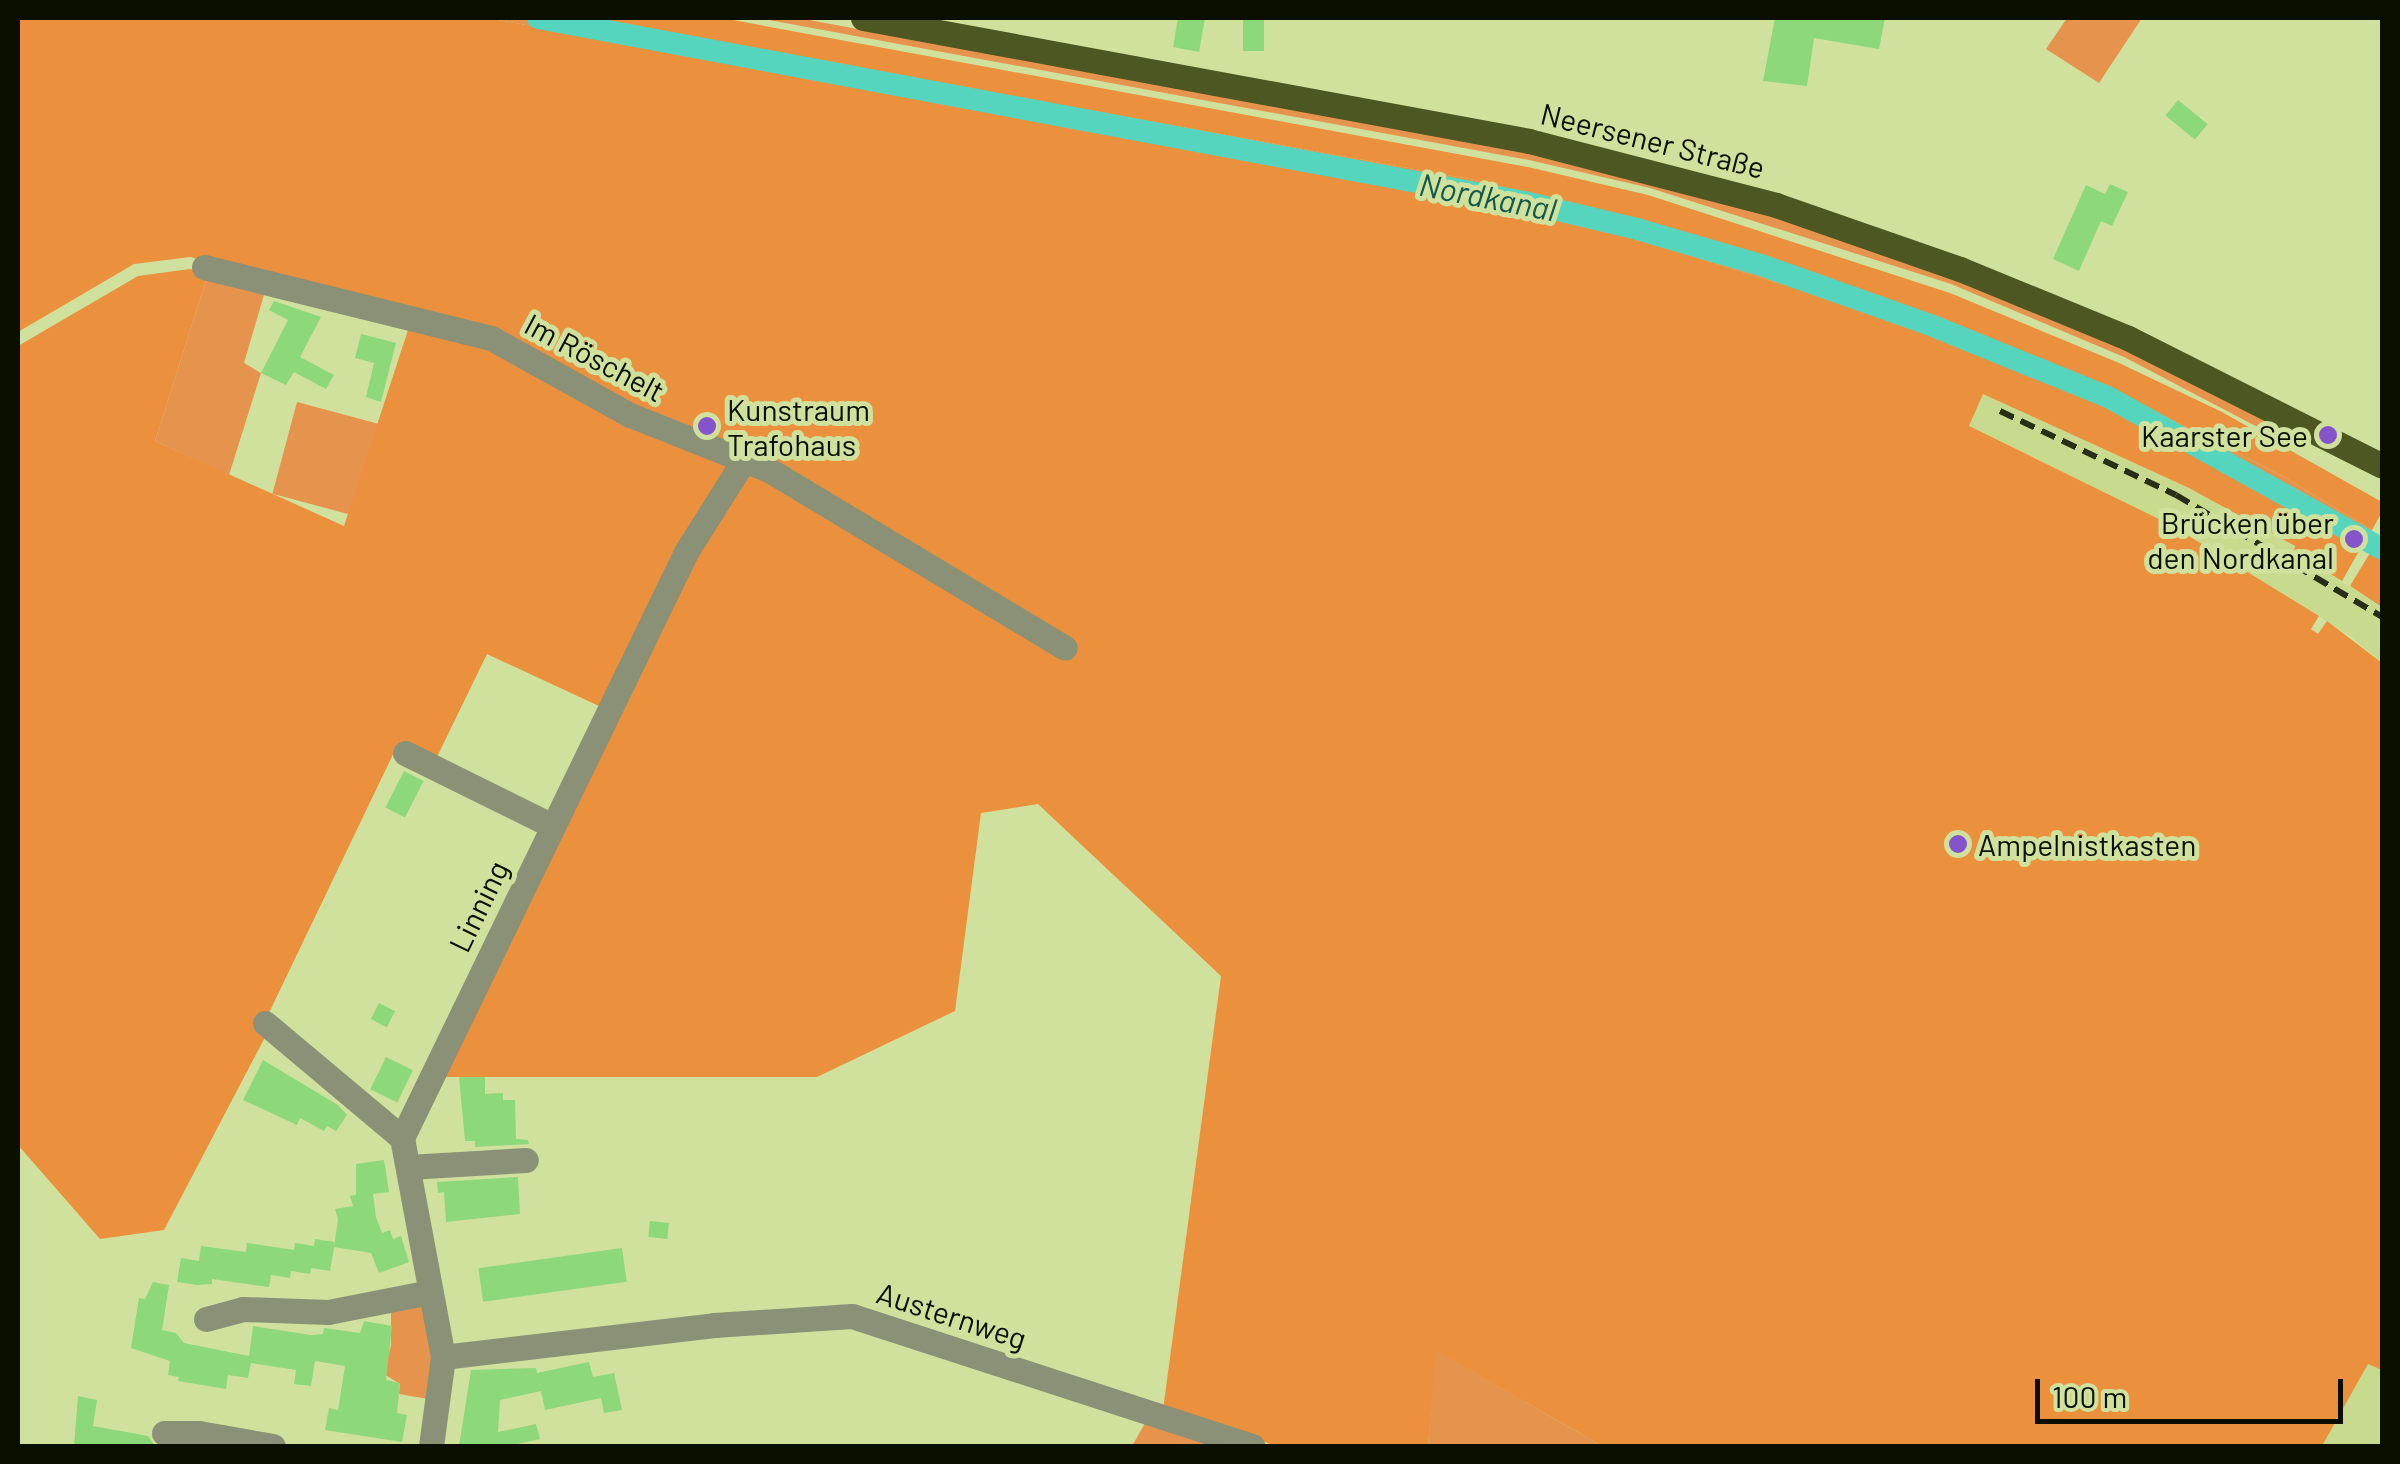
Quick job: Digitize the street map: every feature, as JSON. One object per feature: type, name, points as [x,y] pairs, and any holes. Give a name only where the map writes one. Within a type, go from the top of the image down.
[{"type":"main road","name":"Neersener Straße","points":[[863,18],[1530,141],[1776,204],[1960,269],[2128,338],[2382,466]]},
{"type":"street","name":"Im Röschelt","points":[[204,267],[491,338],[630,415],[744,460],[903,547],[1066,648]]},
{"type":"street","name":"Linning","points":[[402,1138],[686,552],[744,460]]},
{"type":"street","points":[[405,753],[554,826]]},
{"type":"street","points":[[265,1023],[402,1138],[429,1260],[430,1292],[442,1357],[431,1446]]},
{"type":"street","points":[[408,1167],[526,1160]]},
{"type":"street","points":[[206,1319],[244,1309],[328,1312],[430,1292]]},
{"type":"street","name":"Austernweg","points":[[442,1357],[714,1325],[852,1316],[1252,1446]]},
{"type":"street","points":[[164,1433],[199,1433],[273,1446]]},
{"type":"shaded area","points":[[18,18],[487,18],[1150,138],[1601,228],[1900,321],[2033,373],[2168,435],[2363,544],[2342,581],[2294,552],[2295,546],[2189,488],[1983,394],[1969,426],[2171,525],[2319,616],[2311,629],[2318,634],[2327,621],[2382,663],[2382,1370],[2368,1364],[2322,1446],[1602,1446],[1436,1351],[1428,1446],[1277,1446],[1163,1410],[1221,976],[1038,804],[981,813],[955,1011],[817,1077],[441,1077],[601,707],[487,654],[435,761],[398,744],[267,1017],[274,1020],[164,1230],[100,1239],[18,1145],[18,346],[138,276],[190,269],[208,274],[155,441],[344,526],[410,324],[487,344],[633,410],[493,333],[190,257],[134,264],[18,332]]},
{"type":"shaded area","points":[[487,18],[580,18],[1475,180],[1578,205],[1891,301],[2115,391],[2281,475],[2372,530],[2363,544],[2168,435],[2033,373],[1900,321],[1601,228],[1150,138]]},
{"type":"shaded area","points":[[580,18],[722,18],[1528,167],[1648,195],[1950,293],[2119,363],[2222,412],[2382,502],[2382,512],[2372,530],[2281,475],[2115,391],[1891,301],[1578,205],[1475,180]]},
{"type":"shaded area","points":[[758,18],[798,18],[1530,153],[1771,215],[1956,279],[2128,350],[2273,422],[2292,445],[2124,357],[1951,284],[1650,188],[1529,160]]},
{"type":"shaded area","points":[[2067,18],[2142,18],[2099,83],[2046,49]]},
{"type":"shaded area","points":[[208,274],[266,288],[244,363],[261,373],[229,475],[155,441]]},
{"type":"shaded area","points":[[1983,394],[2189,488],[2295,547],[2295,553],[2382,607],[2382,663],[2352,637],[2171,525],[1968,427]]},
{"type":"shaded area","points":[[297,402],[378,424],[354,516],[272,494]]},
{"type":"shaded area","points":[[2382,533],[2382,607],[2350,586]]},
{"type":"shaded area","points":[[391,1304],[422,1306],[433,1363],[428,1399],[399,1394],[400,1384],[384,1374],[391,1345]]},
{"type":"shaded area","points":[[1435,1350],[1602,1446],[1428,1446]]},
{"type":"shaded area","points":[[2368,1363],[2382,1370],[2382,1446],[2322,1446]]},
{"type":"shaded area","points":[[1148,1418],[1237,1446],[1132,1446]]},
{"type":"building","points":[[1178,18],[1205,18],[1199,52],[1173,47]]},
{"type":"building","points":[[1243,18],[1264,18],[1264,51],[1243,51]]},
{"type":"building","points":[[1775,18],[1885,18],[1879,49],[1814,38],[1807,86],[1763,81]]},
{"type":"building","points":[[2178,100],[2208,124],[2195,139],[2165,116]]},
{"type":"building","points":[[2110,184],[2128,192],[2112,226],[2101,221],[2079,271],[2053,259],[2086,185],[2105,194]]},
{"type":"building","points":[[274,301],[321,317],[300,357],[334,375],[326,389],[294,372],[286,385],[261,373],[288,320],[269,310]]},
{"type":"building","points":[[361,334],[396,343],[381,402],[366,397],[374,363],[355,358]]},
{"type":"building","points":[[404,771],[424,781],[405,818],[385,808]]},
{"type":"building","points":[[379,1003],[395,1011],[387,1027],[371,1019]]},
{"type":"building","points":[[386,1057],[413,1070],[397,1103],[370,1089]]},
{"type":"building","points":[[263,1060],[338,1105],[347,1115],[336,1131],[327,1126],[324,1131],[300,1118],[297,1125],[243,1100]]},
{"type":"building","points":[[459,1077],[485,1077],[485,1094],[503,1093],[503,1100],[515,1100],[516,1139],[528,1140],[529,1144],[475,1147],[475,1141],[465,1141]]},
{"type":"building","points":[[384,1160],[389,1192],[373,1194],[376,1217],[382,1233],[390,1230],[393,1239],[401,1236],[409,1262],[379,1273],[371,1253],[334,1247],[338,1219],[335,1209],[353,1206],[350,1196],[356,1195],[356,1164]]},
{"type":"building","points":[[518,1177],[520,1214],[446,1222],[444,1192],[438,1193],[437,1182]]},
{"type":"building","points":[[650,1221],[669,1223],[667,1239],[648,1237]]},
{"type":"building","points":[[315,1239],[335,1242],[330,1271],[291,1271],[290,1278],[271,1275],[269,1287],[212,1279],[212,1284],[177,1282],[181,1258],[199,1261],[201,1246],[246,1252],[247,1243],[294,1250],[295,1243],[314,1246]]},
{"type":"building","points":[[622,1248],[627,1282],[483,1302],[478,1268]]},
{"type":"building","points":[[153,1282],[169,1285],[162,1330],[176,1333],[184,1343],[249,1356],[253,1326],[311,1335],[323,1334],[324,1328],[360,1333],[364,1321],[392,1326],[386,1380],[400,1383],[397,1413],[407,1415],[402,1442],[325,1430],[329,1408],[338,1410],[345,1366],[315,1361],[311,1386],[294,1384],[296,1370],[251,1363],[248,1378],[228,1375],[226,1389],[178,1381],[179,1377],[168,1375],[170,1361],[131,1348],[139,1298],[145,1299]]},
{"type":"building","points":[[589,1362],[593,1377],[614,1373],[622,1410],[604,1413],[601,1398],[545,1410],[541,1391],[500,1400],[498,1432],[536,1424],[540,1439],[509,1446],[459,1446],[471,1370],[536,1368],[537,1373]]},
{"type":"building","points":[[78,1396],[97,1400],[93,1426],[148,1436],[155,1446],[74,1446]]},
{"type":"waterway","name":"Nordkanal","points":[[538,18],[1524,202],[1637,229],[1761,265],[1933,326],[2108,397],[2382,549]]},
{"type":"railway","points":[[2000,411],[2176,495],[2382,617]]},
{"type":"place","name":"Kunstraum Trafohaus","points":[[707,426]]},
{"type":"place","name":"Kaarster See","points":[[2328,435]]},
{"type":"place","name":"Brücken über den Nordkanal","points":[[2354,539]]},
{"type":"place","name":"Ampelnistkasten","points":[[1958,844]]}]
